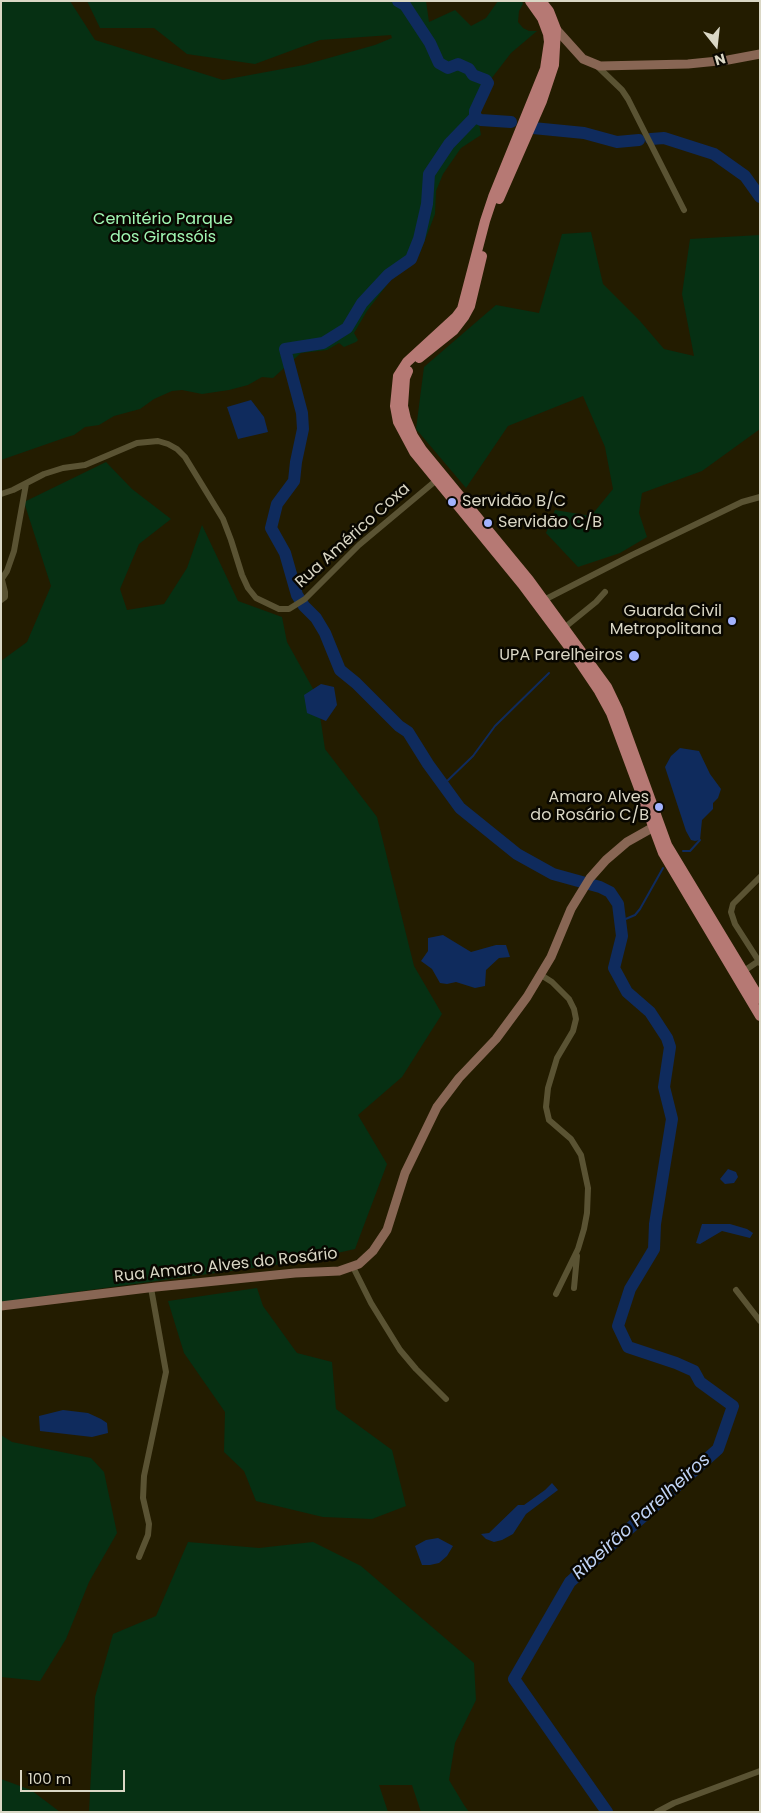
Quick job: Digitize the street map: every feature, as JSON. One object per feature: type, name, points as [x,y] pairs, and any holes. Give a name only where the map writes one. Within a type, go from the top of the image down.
[{"type":"main road","points":[[533,2],[542,18],[551,28],[545,69],[493,197],[462,309],[456,317],[407,362],[398,376],[395,406],[398,422],[414,452],[440,478],[526,582],[544,600],[612,697],[671,869],[739,974],[760,1016]]},
{"type":"main road","points":[[526,582],[586,671],[611,713],[655,825]]},
{"type":"main road","points":[[739,974],[760,999]]},
{"type":"street","points":[[551,28],[583,59],[596,65],[612,67],[684,64],[728,60],[760,54]]},
{"type":"street","points":[[596,65],[628,98],[684,210]]},
{"type":"street","name":"Rua Américo Coxa","points":[[1,494],[44,474],[63,468],[85,465],[138,443],[158,441],[168,444],[185,457],[223,519],[248,588],[256,598],[279,609],[289,609],[305,599],[359,545],[440,478]]},
{"type":"street","points":[[1,600],[5,592],[1,580],[8,571],[14,551],[26,484]]},
{"type":"street","points":[[544,600],[742,502],[760,496]]},
{"type":"street","points":[[564,628],[596,602],[605,592]]},
{"type":"street","name":"Rua Amaro Alves do Rosário","points":[[1,1306],[295,1273],[329,1272],[360,1264],[373,1251],[386,1230],[405,1173],[437,1107],[459,1078],[496,1039],[541,975],[576,900],[590,878],[620,848],[655,825]]},
{"type":"street","points":[[739,974],[759,962],[735,924],[730,912],[733,904],[760,877]]},
{"type":"street","points":[[541,975],[552,982],[569,1000],[574,1009],[576,1019],[573,1031],[557,1058],[548,1088],[546,1108],[549,1120],[571,1139],[577,1147],[584,1166],[588,1188],[587,1213],[578,1249],[574,1288]]},
{"type":"street","points":[[556,1294],[578,1249]]},
{"type":"street","points":[[353,1267],[371,1303],[400,1350],[446,1399]]},
{"type":"street","points":[[139,1557],[148,1535],[149,1524],[143,1498],[144,1476],[166,1372],[151,1288]]},
{"type":"street","points":[[736,1290],[760,1321]]},
{"type":"street","points":[[657,1812],[674,1803],[760,1771]]},
{"type":"green space","name":"Cemitério Parque dos Girassóis","points":[[1,1],[70,1],[95,40],[223,80],[304,65],[375,45],[392,38],[391,35],[320,40],[255,64],[187,54],[154,28],[100,28],[87,1],[426,1],[429,22],[455,10],[471,26],[486,18],[498,1],[522,1],[523,4],[519,11],[518,22],[529,31],[537,31],[511,53],[491,79],[490,91],[482,105],[478,118],[481,135],[461,148],[443,174],[436,191],[435,214],[420,253],[412,264],[396,273],[367,311],[354,333],[358,340],[356,342],[344,347],[339,343],[327,350],[301,353],[273,378],[262,377],[248,385],[202,394],[182,390],[172,391],[154,399],[140,409],[114,416],[99,425],[85,427],[74,435],[1,460]]},
{"type":"green space","points":[[591,232],[603,284],[640,321],[664,349],[694,356],[682,294],[690,239],[760,235],[760,429],[702,471],[642,493],[639,513],[647,537],[620,553],[578,567],[546,533],[555,510],[591,516],[613,489],[605,447],[583,396],[508,426],[466,488],[416,429],[424,367],[496,305],[539,313],[562,234]]},
{"type":"green space","points":[[106,462],[132,489],[171,519],[139,544],[120,589],[127,610],[164,604],[187,568],[202,525],[238,601],[282,617],[287,642],[317,696],[325,749],[377,817],[414,966],[442,1014],[402,1077],[358,1115],[387,1164],[355,1249],[297,1262],[1,1302],[1,661],[27,642],[51,586],[24,502]]},
{"type":"green space","points":[[257,1288],[263,1306],[297,1353],[332,1362],[336,1409],[392,1450],[406,1506],[372,1519],[323,1517],[256,1501],[244,1471],[224,1452],[225,1412],[184,1353],[168,1301]]},
{"type":"green space","points":[[1,1435],[12,1442],[91,1458],[104,1472],[117,1533],[89,1582],[66,1639],[40,1681],[1,1677]]},
{"type":"green space","points":[[188,1542],[259,1548],[313,1542],[361,1566],[474,1663],[476,1700],[455,1743],[449,1780],[469,1812],[421,1812],[412,1785],[379,1785],[388,1812],[89,1812],[95,1697],[113,1634],[156,1616]]},
{"type":"green space","points":[[1,1779],[31,1790],[60,1812],[1,1812]]},
{"type":"water","points":[[251,400],[264,417],[268,432],[238,439],[227,407]]},
{"type":"water","points":[[321,684],[334,687],[337,705],[326,721],[307,713],[304,695]]},
{"type":"water","points":[[680,748],[699,751],[710,774],[721,789],[718,798],[713,803],[713,809],[702,820],[700,840],[695,841],[691,840],[686,831],[665,767],[671,756]]},
{"type":"water","points":[[443,935],[471,952],[496,945],[506,945],[510,957],[499,958],[486,970],[485,986],[475,988],[456,982],[440,983],[432,969],[421,961],[428,951],[428,938]]},
{"type":"water","points":[[728,1169],[736,1172],[738,1177],[734,1183],[725,1184],[720,1179]]},
{"type":"water","points":[[702,1224],[730,1224],[747,1229],[753,1233],[750,1238],[722,1231],[700,1244],[696,1243]]},
{"type":"water","points":[[63,1410],[88,1413],[101,1419],[107,1423],[108,1433],[92,1437],[40,1431],[39,1416]]},
{"type":"water","points":[[552,1483],[558,1490],[526,1514],[513,1534],[494,1542],[486,1539],[481,1534],[489,1533],[518,1505],[524,1505]]},
{"type":"water","points":[[438,1538],[453,1546],[447,1556],[439,1563],[422,1565],[415,1546],[426,1540]]},
{"type":"waterway","name":"Ribeirão Parelheiros","points":[[398,1],[405,5],[430,43],[439,63],[448,68],[458,64],[469,69],[473,75],[486,80],[488,83],[475,111],[475,117],[449,144],[429,174],[427,204],[419,239],[411,259],[388,275],[362,303],[347,328],[323,343],[285,349],[302,413],[303,429],[294,481],[277,504],[271,528],[285,553],[297,595],[304,606],[316,618],[325,633],[340,670],[356,683],[399,726],[408,732],[428,764],[460,808],[517,854],[553,874],[600,887],[610,892],[618,904],[622,936],[614,968],[627,992],[650,1012],[667,1038],[670,1047],[664,1087],[672,1119],[655,1224],[654,1249],[630,1289],[618,1326],[628,1347],[694,1371],[700,1382],[733,1406],[718,1449],[570,1582],[514,1679],[607,1812]]},
{"type":"waterway","points":[[475,117],[481,120],[511,122]]},
{"type":"waterway","points":[[533,128],[584,133],[617,142],[639,140]]},
{"type":"waterway","points":[[651,139],[664,138],[714,154],[745,176],[760,197]]},
{"type":"waterway","points":[[443,785],[473,756],[495,726],[549,673]]},
{"type":"waterway","points":[[683,851],[690,851],[700,840]]},
{"type":"waterway","points":[[621,921],[635,915],[640,909],[663,868]]},
{"type":"place","name":"Servidão B/C","points":[[452,502]]},
{"type":"place","name":"Servidão C/B","points":[[488,523]]},
{"type":"place","name":"Guarda Civil Metropolitana","points":[[732,621]]},
{"type":"place","name":"UPA Parelheiros","points":[[634,656]]},
{"type":"place","name":"Amaro Alves do Rosário C/B","points":[[659,807]]}]
